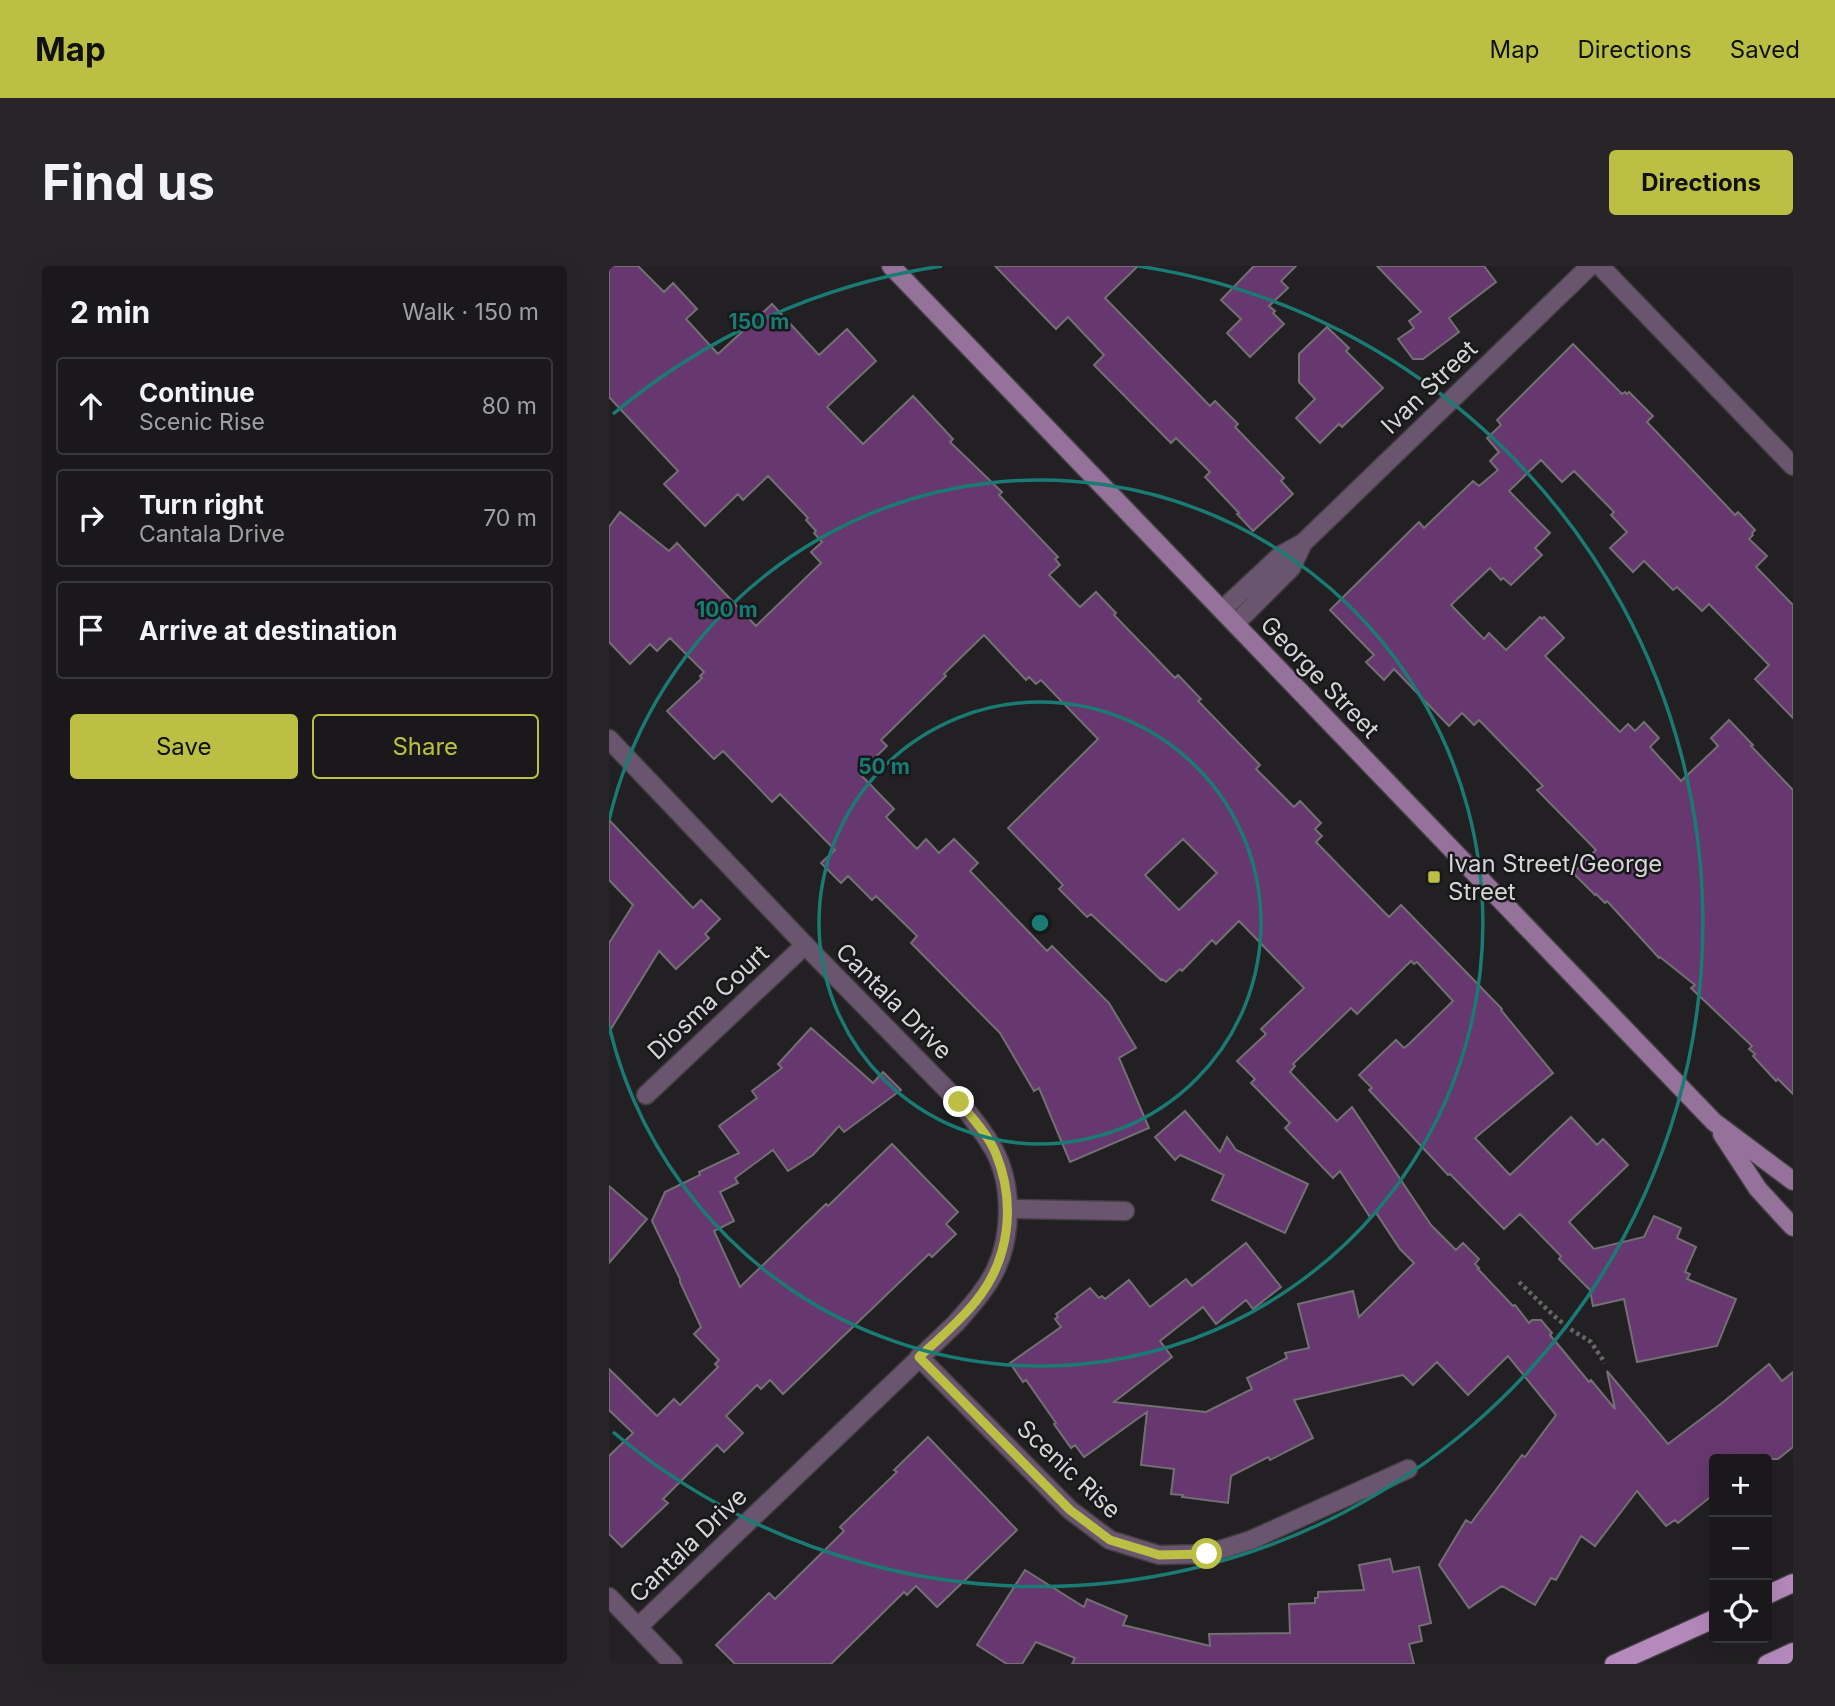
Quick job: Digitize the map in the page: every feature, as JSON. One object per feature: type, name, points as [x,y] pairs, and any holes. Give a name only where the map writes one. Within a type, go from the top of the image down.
[{"type":"main road","name":"George Street","points":[[891,266],[1714,1122],[1793,1181]]},
{"type":"main road","name":"George Street","points":[[1714,1122],[1758,1189],[1793,1227]]},
{"type":"main road","points":[[1614,1664],[1709,1621]]},
{"type":"main road","points":[[1767,1664],[1793,1651]]},
{"type":"street","name":"Ivan Street","points":[[1222,610],[1281,555],[1303,543],[1590,266]]},
{"type":"street","points":[[1600,266],[1793,466]]},
{"type":"street","name":"Ivan Street","points":[[1235,624],[1291,568],[1303,543]]},
{"type":"street","name":"Cantala Drive","points":[[609,739],[959,1102],[979,1126],[995,1152],[1009,1209],[1006,1236],[995,1270],[978,1299],[638,1627]]},
{"type":"street","name":"Diosma Court","points":[[646,1095],[805,945]]},
{"type":"street","points":[[1009,1209],[1125,1211]]},
{"type":"street","name":"Scenic Rise","points":[[919,1357],[1070,1510],[1110,1540],[1159,1555],[1207,1554],[1251,1540],[1408,1469]]},
{"type":"street","points":[[609,1597],[673,1664]]},
{"type":"path","points":[[1519,1282],[1552,1314],[1591,1342],[1605,1363]]},
{"type":"building","points":[[609,266],[638,266],[664,292],[673,283],[697,309],[686,319],[718,354],[772,304],[819,355],[847,329],[876,361],[827,407],[863,444],[913,396],[953,439],[950,442],[1002,492],[999,495],[1058,557],[1055,559],[1060,565],[1049,575],[1080,607],[1096,592],[1116,613],[1114,615],[1175,678],[1178,675],[1201,699],[1198,701],[1260,765],[1256,769],[1294,807],[1300,801],[1321,823],[1315,829],[1322,836],[1316,842],[1389,917],[1401,905],[1502,1009],[1553,1073],[1475,1138],[1510,1175],[1571,1117],[1597,1145],[1603,1139],[1628,1165],[1569,1222],[1594,1249],[1644,1237],[1654,1216],[1681,1228],[1677,1238],[1696,1247],[1685,1272],[1690,1274],[1687,1279],[1736,1299],[1717,1346],[1637,1362],[1624,1299],[1593,1306],[1590,1290],[1520,1214],[1504,1229],[1450,1174],[1448,1175],[1369,1090],[1372,1088],[1359,1075],[1396,1040],[1404,1048],[1453,1001],[1417,962],[1414,964],[1411,961],[1357,1014],[1351,1008],[1293,1064],[1295,1066],[1290,1072],[1337,1121],[1352,1107],[1431,1225],[1456,1250],[1463,1243],[1479,1259],[1475,1264],[1478,1269],[1513,1306],[1515,1305],[1529,1323],[1532,1320],[1541,1320],[1589,1382],[1591,1380],[1615,1409],[1607,1371],[1668,1444],[1769,1364],[1782,1381],[1793,1372],[1793,1447],[1778,1459],[1772,1459],[1772,1454],[1709,1454],[1709,1498],[1678,1523],[1675,1520],[1666,1526],[1637,1491],[1595,1546],[1581,1536],[1556,1580],[1551,1578],[1535,1605],[1502,1586],[1469,1608],[1439,1565],[1466,1520],[1471,1523],[1556,1415],[1508,1356],[1468,1395],[1437,1362],[1413,1385],[1403,1375],[1294,1400],[1313,1438],[1231,1476],[1228,1503],[1171,1494],[1174,1469],[1141,1465],[1147,1412],[1084,1457],[1075,1445],[1071,1448],[1026,1380],[1023,1382],[1010,1363],[1061,1327],[1055,1319],[1058,1317],[1056,1314],[1090,1288],[1099,1298],[1102,1296],[1105,1299],[1129,1280],[1150,1307],[1186,1279],[1192,1286],[1246,1243],[1281,1287],[1253,1309],[1246,1300],[1216,1324],[1203,1307],[1160,1341],[1172,1357],[1114,1402],[1206,1412],[1252,1389],[1247,1378],[1287,1358],[1285,1353],[1309,1348],[1298,1304],[1353,1291],[1359,1317],[1414,1263],[1400,1249],[1376,1213],[1370,1217],[1340,1171],[1333,1178],[1285,1128],[1290,1123],[1251,1083],[1255,1079],[1237,1061],[1266,1034],[1261,1029],[1304,988],[1239,921],[1216,944],[1212,940],[1182,971],[1180,969],[1166,982],[1161,980],[1091,914],[1087,917],[1059,889],[1063,885],[1008,828],[1098,739],[1041,680],[1036,684],[1029,677],[1026,680],[984,635],[881,740],[887,746],[859,773],[894,809],[886,817],[917,849],[926,839],[939,853],[954,839],[978,863],[970,871],[1047,951],[1052,946],[1109,1003],[1136,1048],[1119,1058],[1149,1128],[1070,1162],[1039,1088],[1034,1091],[1000,1033],[911,943],[917,936],[876,896],[872,900],[848,876],[841,883],[821,863],[835,850],[780,794],[772,802],[723,751],[714,759],[667,711],[702,678],[700,676],[704,672],[670,638],[657,651],[650,644],[630,664],[609,642],[609,527],[620,512],[669,551],[677,543],[756,626],[821,563],[811,552],[822,542],[814,533],[816,531],[806,520],[808,518],[768,476],[743,500],[738,494],[705,526],[664,484],[678,471],[609,397]],"holes":[[[1183,839],[1217,873],[1179,910],[1145,875]]]},
{"type":"building","points":[[995,266],[1138,266],[1105,298],[1210,406],[1215,401],[1238,424],[1235,427],[1284,478],[1281,481],[1293,494],[1253,531],[1205,477],[1210,472],[1176,438],[1171,443],[1094,365],[1104,355],[1068,317],[1056,329]]},
{"type":"building","points":[[1254,266],[1296,266],[1281,281],[1288,288],[1269,306],[1284,324],[1250,357],[1227,333],[1241,319],[1221,300]]},
{"type":"building","points":[[1377,266],[1484,266],[1496,282],[1449,318],[1459,332],[1423,359],[1413,359],[1398,339],[1414,328],[1409,321],[1421,312]]},
{"type":"building","points":[[1327,327],[1349,348],[1346,351],[1383,388],[1342,427],[1339,424],[1320,443],[1296,418],[1315,399],[1299,382],[1299,354]]},
{"type":"building","points":[[1573,344],[1622,394],[1629,392],[1653,416],[1647,422],[1735,515],[1738,512],[1755,530],[1749,539],[1767,556],[1756,567],[1793,605],[1793,718],[1755,679],[1769,665],[1709,604],[1702,611],[1677,587],[1673,590],[1644,561],[1633,572],[1610,548],[1627,532],[1611,515],[1614,512],[1574,471],[1562,482],[1541,460],[1509,491],[1550,533],[1535,548],[1542,555],[1511,585],[1503,578],[1501,580],[1490,568],[1451,605],[1484,639],[1489,633],[1506,650],[1540,617],[1544,617],[1564,638],[1545,656],[1620,732],[1628,724],[1635,731],[1644,722],[1659,738],[1650,747],[1681,781],[1718,746],[1711,738],[1729,720],[1793,790],[1793,1094],[1778,1079],[1776,1081],[1753,1056],[1755,1054],[1749,1049],[1752,1046],[1691,988],[1695,985],[1659,958],[1607,901],[1605,903],[1595,895],[1573,873],[1596,850],[1537,790],[1543,786],[1479,720],[1474,725],[1462,713],[1449,726],[1394,669],[1384,680],[1366,662],[1374,655],[1330,610],[1419,522],[1424,528],[1473,481],[1479,486],[1498,470],[1490,461],[1499,452],[1487,438],[1501,425],[1497,420]]},
{"type":"building","points":[[609,820],[693,908],[701,900],[720,919],[705,934],[709,938],[676,969],[659,951],[609,1032],[609,943],[633,905],[609,880]]},
{"type":"building","points":[[811,1028],[873,1083],[883,1072],[901,1090],[844,1132],[839,1126],[813,1155],[788,1171],[773,1150],[735,1178],[738,1183],[720,1192],[734,1221],[714,1231],[740,1287],[892,1144],[958,1212],[946,1224],[956,1234],[932,1257],[929,1254],[783,1394],[770,1380],[761,1389],[757,1385],[726,1416],[743,1433],[724,1452],[717,1445],[663,1499],[668,1503],[622,1547],[609,1534],[609,1456],[633,1433],[609,1410],[609,1369],[657,1416],[674,1399],[680,1405],[718,1367],[715,1364],[719,1360],[694,1334],[701,1327],[652,1221],[665,1192],[739,1153],[719,1126],[757,1098],[752,1091],[782,1068],[778,1064]]},
{"type":"building","points":[[1185,1111],[1220,1152],[1227,1137],[1236,1150],[1308,1184],[1285,1233],[1212,1200],[1224,1175],[1180,1155],[1175,1160],[1155,1137]]},
{"type":"building","points":[[609,1186],[647,1219],[609,1263]]},
{"type":"building","points":[[928,1437],[1017,1530],[937,1607],[916,1586],[907,1595],[904,1592],[831,1664],[735,1664],[716,1645],[769,1593],[775,1599],[844,1531],[840,1527],[897,1472],[894,1470]]},
{"type":"building","points":[[1390,1559],[1393,1572],[1419,1567],[1431,1623],[1419,1626],[1422,1641],[1409,1644],[1414,1664],[1072,1664],[1075,1658],[1036,1642],[1022,1664],[1007,1664],[977,1645],[1025,1570],[1084,1607],[1087,1599],[1127,1616],[1123,1625],[1210,1646],[1209,1634],[1290,1633],[1289,1604],[1315,1603],[1318,1592],[1364,1590],[1359,1565]]},
{"type":"place","name":"Ivan Street/George Street","points":[[1434,877]]},
{"type":"route","points":[[959,1102],[979,1126],[995,1152],[1009,1209],[1006,1236],[995,1270],[978,1299],[919,1357],[1070,1510],[1110,1540],[1159,1555],[1207,1554]]}]
